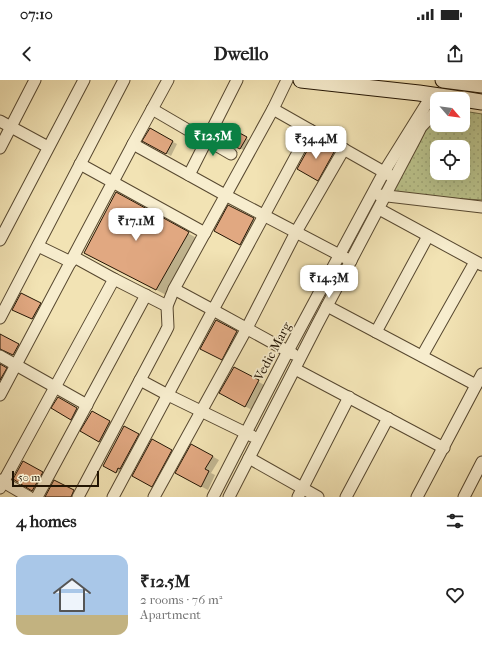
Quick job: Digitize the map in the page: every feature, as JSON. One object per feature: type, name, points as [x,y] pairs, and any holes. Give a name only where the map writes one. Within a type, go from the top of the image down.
[{"type":"main road","points":[[301,80],[430,95]]},
{"type":"main road","points":[[443,80],[480,83]]},
{"type":"main road","points":[[470,100],[482,102]]},
{"type":"street","points":[[0,148],[36,80]]},
{"type":"street","points":[[0,240],[84,80]]},
{"type":"street","points":[[0,318],[124,80]]},
{"type":"street","points":[[0,395],[168,80]]},
{"type":"street","points":[[189,175],[237,80]]},
{"type":"street","points":[[78,497],[166,334],[168,327],[167,306],[174,288],[273,109],[287,80]]},
{"type":"street","name":"Vedic Marg","points":[[213,497],[288,351],[384,172],[430,98]]},
{"type":"street","points":[[152,109],[188,130]]},
{"type":"street","points":[[273,109],[394,178]]},
{"type":"street","points":[[229,497],[421,127],[430,117]]},
{"type":"street","points":[[0,121],[48,147]]},
{"type":"street","points":[[113,497],[310,130]]},
{"type":"street","points":[[207,140],[231,154]]},
{"type":"street","points":[[133,144],[351,261]]},
{"type":"street","points":[[154,497],[247,328],[296,232],[344,149]]},
{"type":"street","points":[[80,164],[205,233]]},
{"type":"street","points":[[373,194],[384,197],[482,207]]},
{"type":"street","points":[[379,208],[479,264],[422,356]]},
{"type":"street","points":[[376,332],[428,236]]},
{"type":"street","points":[[38,246],[114,279],[167,306]]},
{"type":"street","points":[[29,497],[1,484],[114,279]]},
{"type":"street","points":[[174,288],[300,358]]},
{"type":"street","points":[[37,497],[146,296]]},
{"type":"street","points":[[327,306],[476,385]]},
{"type":"street","points":[[0,356],[87,405]]},
{"type":"street","points":[[295,369],[444,448]]},
{"type":"street","points":[[417,497],[482,374]]},
{"type":"street","points":[[140,380],[168,396],[259,439]]},
{"type":"street","points":[[300,492],[349,397]]},
{"type":"street","points":[[346,497],[388,418]]},
{"type":"street","points":[[249,458],[300,492],[318,497]]},
{"type":"street","points":[[464,497],[482,462]]},
{"type":"green space","points":[[470,112],[482,114],[482,200],[384,194],[403,136],[430,113],[430,132],[470,132]]},
{"type":"building","points":[[223,124],[247,137],[240,149],[216,137]]},
{"type":"building","points":[[150,128],[173,141],[166,154],[142,141]]},
{"type":"building","points":[[313,140],[334,152],[318,181],[297,169]]},
{"type":"building","points":[[116,192],[189,232],[156,290],[84,253]]},
{"type":"building","points":[[228,205],[254,218],[240,245],[214,231]]},
{"type":"building","points":[[21,293],[41,303],[32,319],[12,310]]},
{"type":"building","points":[[216,320],[237,331],[222,360],[200,349]]},
{"type":"building","points":[[0,334],[19,344],[13,355],[0,349]]},
{"type":"building","points":[[0,364],[7,368],[0,380]]},
{"type":"building","points":[[234,367],[259,380],[245,407],[219,393]]},
{"type":"building","points":[[58,397],[77,408],[71,420],[51,408]]},
{"type":"building","points":[[92,411],[110,421],[99,442],[80,431]]},
{"type":"building","points":[[124,426],[139,434],[120,469],[118,468],[116,473],[103,466]]},
{"type":"building","points":[[152,439],[172,450],[152,487],[132,476]]},
{"type":"building","points":[[191,444],[213,456],[205,469],[209,471],[201,487],[175,473]]},
{"type":"building","points":[[23,461],[43,472],[32,491],[13,479]]},
{"type":"building","points":[[54,480],[74,490],[71,497],[45,497]]}]
